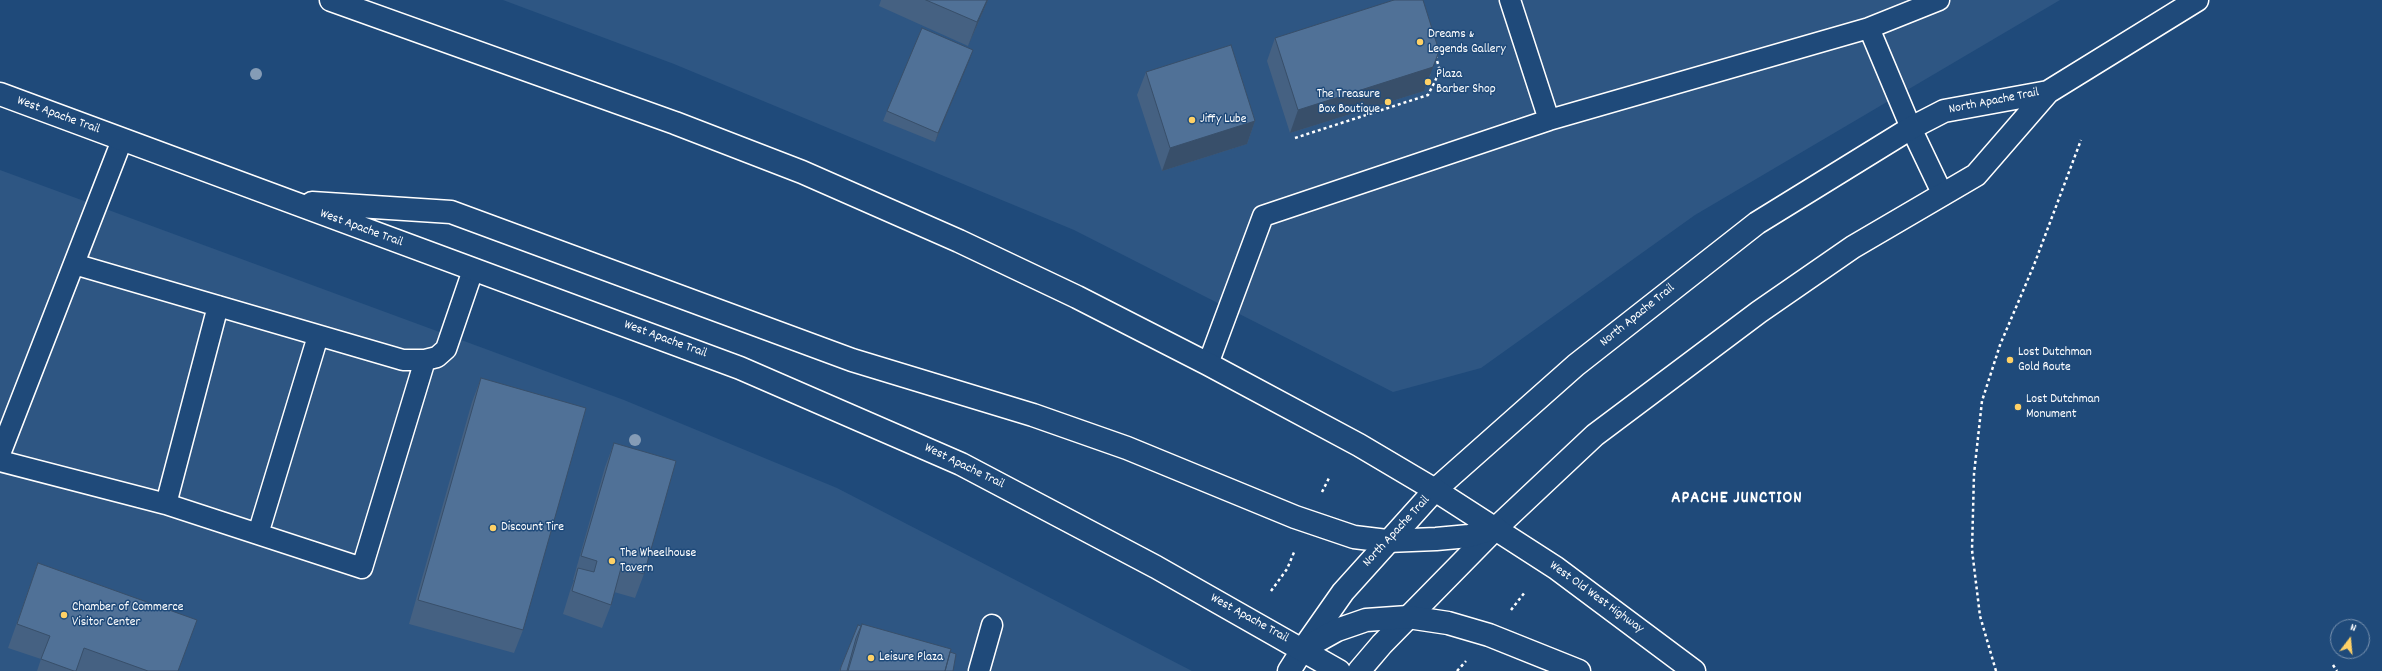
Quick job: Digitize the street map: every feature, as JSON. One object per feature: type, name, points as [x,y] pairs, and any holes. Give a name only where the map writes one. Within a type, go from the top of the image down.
[{"type":"main road","points":[[330,0],[668,120],[802,172],[966,244],[1208,364],[1358,445],[1496,528]]},
{"type":"main road","name":"North Apache Trail","points":[[1359,671],[1408,617],[1496,528],[1595,434],[1669,377],[1853,247],[1976,175],[2048,92],[2197,0]]},
{"type":"main road","name":"North Apache Trail","points":[[1289,671],[1343,592],[1387,541],[1435,490],[1576,365],[1757,223],[1911,128],[1944,111],[2048,92]]},
{"type":"main road","name":"West Apache Trail","points":[[0,94],[740,368],[961,464],[1082,527],[1303,649]]},
{"type":"main road","points":[[288,201],[451,212],[852,360],[1033,415],[1127,448],[1295,517],[1354,537],[1387,541],[1436,540],[1469,536],[1496,528]]},
{"type":"main road","name":"West Old West Highway","points":[[1496,528],[1556,568],[1694,671]]},
{"type":"main road","points":[[1303,649],[1338,630],[1366,620],[1408,617],[1448,623],[1489,635],[1579,671]]},
{"type":"main road","points":[[1303,649],[1339,671]]},
{"type":"lane","points":[[1510,0],[1549,120]]},
{"type":"lane","points":[[1208,364],[1263,216],[1549,120],[1869,28],[1940,0]]},
{"type":"lane","points":[[1869,28],[1911,128],[1943,194]]},
{"type":"lane","points":[[0,454],[122,140]]},
{"type":"lane","points":[[74,264],[403,360],[425,360],[437,357],[446,349],[473,270]]},
{"type":"lane","points":[[166,504],[218,306]]},
{"type":"lane","points":[[258,534],[318,336]]},
{"type":"lane","points":[[0,461],[166,504],[362,568],[425,360]]},
{"type":"lane","points":[[979,671],[992,625]]},
{"type":"path","points":[[1295,138],[1428,95],[1440,71],[1435,56]]},
{"type":"path","points":[[1996,671],[1980,616],[1972,550],[1974,474],[1982,401],[2000,344],[2034,265],[2081,140]]},
{"type":"path","points":[[1320,496],[1330,476]]},
{"type":"path","points":[[1271,591],[1287,569],[1297,546]]},
{"type":"path","points":[[1509,613],[1525,592]]},
{"type":"path","points":[[2333,665],[2337,671]]},
{"type":"shaded area","points":[[503,0],[2060,0],[1695,215],[1481,368],[1393,392],[1074,230],[674,64]]},
{"type":"shaded area","points":[[0,170],[624,400],[837,488],[1192,671],[0,671]]},
{"type":"building","points":[[926,0],[987,0],[977,22]]},
{"type":"building","points":[[1394,0],[1423,0],[1439,51],[1433,67],[1298,110],[1275,38]]},
{"type":"building","points":[[922,28],[973,50],[938,133],[887,111]]},
{"type":"building","name":"Jiffy Lube","points":[[1231,45],[1255,121],[1170,148],[1146,72]]},
{"type":"building","name":"Discount Tire","points":[[481,378],[586,408],[523,630],[418,600]]},
{"type":"building","name":"The Wheelhouse Tavern","points":[[614,443],[676,461],[644,574],[621,568],[611,605],[572,591],[578,568],[594,572],[597,561],[581,556]]},
{"type":"building","name":"Chamber of Commerce Visitor Center","points":[[38,563],[197,620],[178,671],[148,671],[84,648],[76,671],[41,659],[50,636],[17,624]]},
{"type":"building","points":[[862,624],[951,649],[945,671],[848,671]]},
{"type":"building","points":[[858,625],[861,626],[856,638],[847,671],[840,671],[841,667]]},
{"type":"building","points":[[950,652],[956,654],[953,671],[945,671]]},
{"type":"place","name":"Dreams & Legends Gallery","points":[[1420,42]]},
{"type":"place","name":"Plaza Barber Shop","points":[[1428,82]]},
{"type":"place","name":"The Treasure Box Boutique","points":[[1388,102]]},
{"type":"place","name":"Jiffy Lube","points":[[1192,120]]},
{"type":"place","name":"Lost Dutchman Gold Route","points":[[2010,360]]},
{"type":"place","name":"Lost Dutchman Monument","points":[[2018,407]]},
{"type":"place","name":"Discount Tire","points":[[493,528]]},
{"type":"place","name":"The Wheelhouse Tavern","points":[[612,561]]},
{"type":"place","name":"Chamber of Commerce Visitor Center","points":[[64,615]]},
{"type":"place","name":"Leisure Plaza","points":[[871,658]]},
{"type":"district","name":"APACHE JUNCTION","points":[[1737,500]]}]
